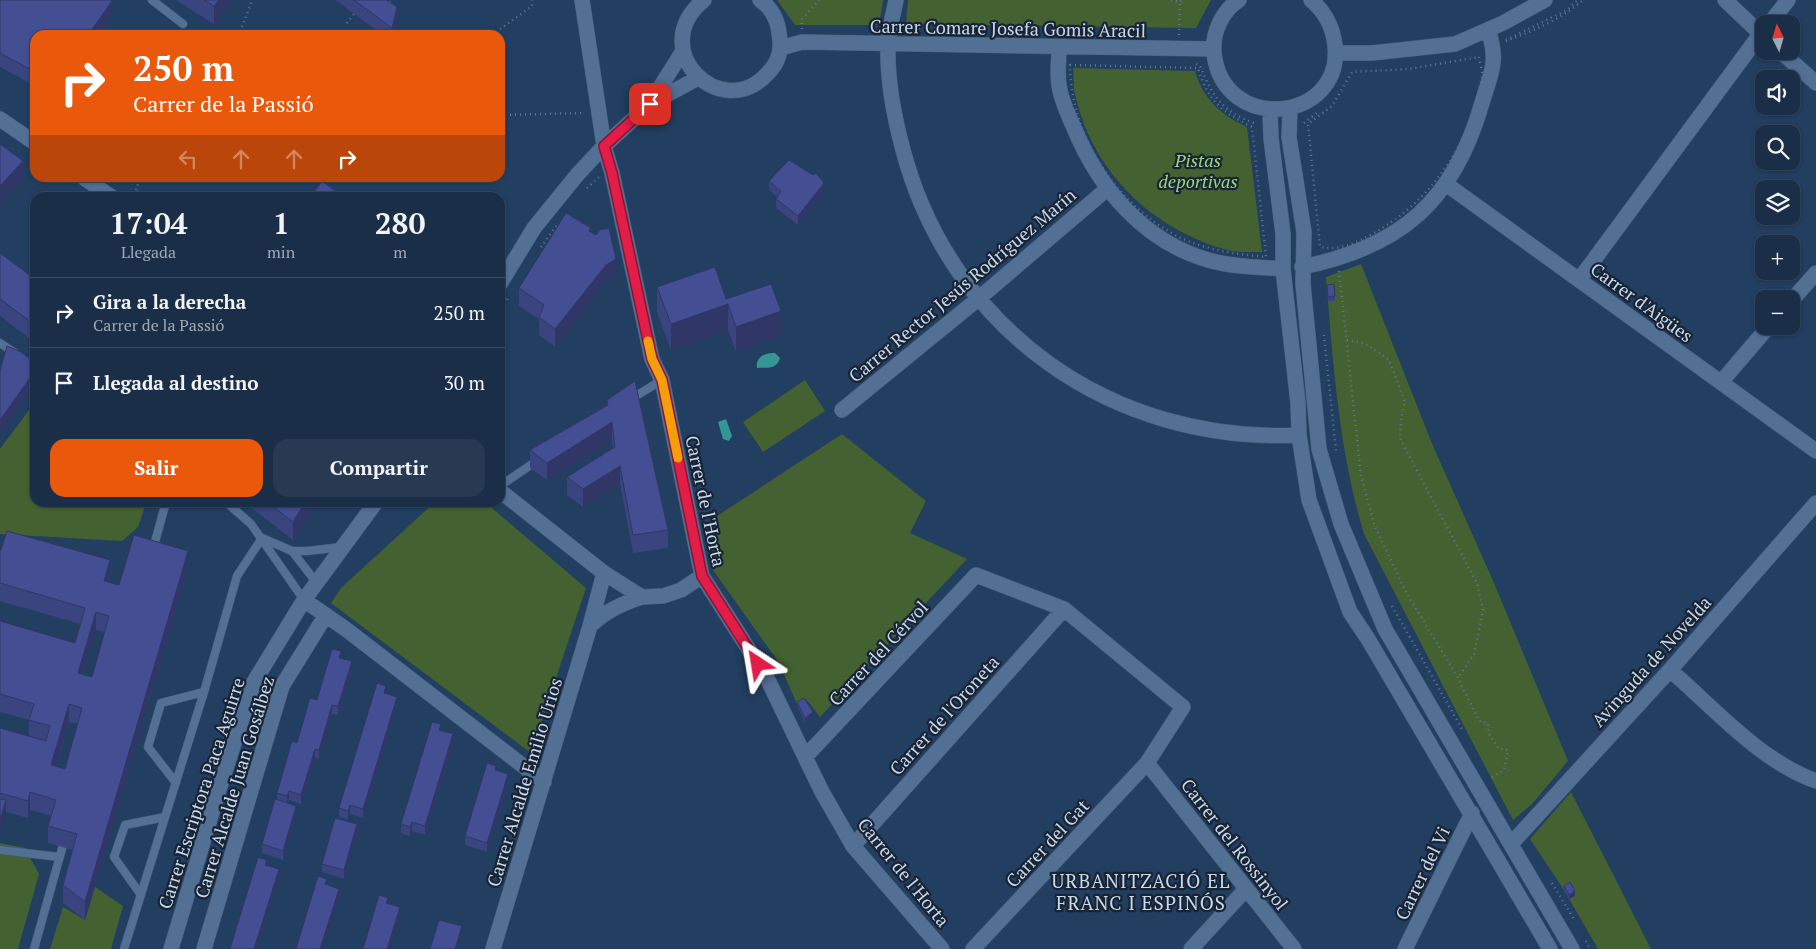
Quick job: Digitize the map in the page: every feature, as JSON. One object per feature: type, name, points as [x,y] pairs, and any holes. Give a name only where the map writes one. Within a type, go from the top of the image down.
[{"type":"street","name":"Carrer de l'Horta","points":[[582,0],[604,146],[612,173],[652,359],[662,380],[702,576],[767,678],[821,790],[853,846],[942,949]]},
{"type":"street","points":[[704,0],[694,8],[686,21],[682,36],[683,51],[688,66],[698,78],[708,84],[722,89],[736,90],[751,87],[764,79],[773,68],[780,41],[779,25],[772,12],[760,0]]},
{"type":"street","points":[[896,0],[888,44],[897,128],[913,185],[938,238],[978,299],[1011,333],[1048,364],[1128,408],[1198,429],[1268,436],[1299,434]]},
{"type":"street","points":[[1236,1],[1219,23],[1213,49],[1215,64],[1221,78],[1230,91],[1248,104],[1270,110],[1290,108],[1308,101],[1322,88],[1332,71],[1336,53],[1334,32],[1326,15],[1312,0]]},
{"type":"street","points":[[1336,53],[1363,59],[1455,44],[1488,30],[1545,0]]},
{"type":"street","points":[[1725,0],[1755,24]]},
{"type":"street","points":[[1776,15],[1788,0]]},
{"type":"street","points":[[1302,267],[1336,260],[1368,248],[1399,230],[1431,205],[1459,164],[1475,129],[1492,76],[1494,48],[1488,30]]},
{"type":"street","name":"Carrer Comare Josefa Gomis Aracil","points":[[780,41],[802,33],[888,44],[1213,49]]},
{"type":"street","points":[[1579,280],[1755,43]]},
{"type":"street","points":[[1059,47],[1058,77],[1063,104],[1081,147],[1107,189],[1122,207],[1147,229],[1178,248],[1217,261],[1243,266],[1283,269]]},
{"type":"street","points":[[650,104],[683,51]]},
{"type":"street","points":[[1790,60],[1816,83]]},
{"type":"street","points":[[506,288],[534,228],[577,175],[604,146],[650,104],[698,78]]},
{"type":"street","points":[[1290,108],[1289,137],[1304,232],[1302,267],[1321,458],[1341,524],[1385,629],[1512,842],[1572,949]]},
{"type":"street","points":[[1270,110],[1271,138],[1283,234],[1283,269],[1298,403],[1299,434],[1309,500],[1350,612],[1472,814],[1550,949]]},
{"type":"street","points":[[0,119],[30,140]]},
{"type":"street","points":[[90,182],[104,192]]},
{"type":"street","name":"Carrer d'Aigües","points":[[1446,184],[1617,308],[1722,381],[1816,451]]},
{"type":"street","name":"Carrer Rector Jesús Rodríguez Marín","points":[[842,410],[978,299],[1107,189]]},
{"type":"street","points":[[1800,291],[1816,273]]},
{"type":"street","points":[[1722,381],[1762,335]]},
{"type":"street","points":[[505,495],[604,573],[642,597]]},
{"type":"street","name":"Avinguda de Novelda","points":[[1512,842],[1670,670],[1816,504]]},
{"type":"street","name":"Carrer Escriptora Paca Aguirre","points":[[171,949],[215,802],[254,682],[316,582],[372,507]]},
{"type":"street","name":"Carrer Alcalde Emilio Urios","points":[[494,949],[604,573]]},
{"type":"street","name":"Carrer del Cérvol","points":[[806,756],[976,575],[1064,609]]},
{"type":"street","points":[[590,626],[604,613],[619,604],[642,597],[663,596],[681,590],[702,576]]},
{"type":"street","points":[[304,600],[544,782]]},
{"type":"street","name":"Carrer del Gat","points":[[973,949],[1147,763],[1183,707],[1064,609]]},
{"type":"street","name":"Carrer de l'Oroneta","points":[[853,846],[1064,609]]},
{"type":"street","name":"Carrer Alcalde Juan Gosálbez","points":[[204,949],[282,686],[326,615]]},
{"type":"street","points":[[1670,670],[1744,736],[1798,775],[1816,781]]},
{"type":"street","name":"Carrer del Rossinyol","points":[[1147,763],[1294,949]]},
{"type":"street","name":"Carrer del Vi","points":[[1405,949],[1472,814]]},
{"type":"street","points":[[1191,949],[1246,889]]},
{"type":"lane","points":[[152,0],[183,24]]},
{"type":"lane","points":[[0,343],[20,357]]},
{"type":"lane","points":[[624,404],[662,380]]},
{"type":"lane","points":[[505,483],[549,453]]},
{"type":"lane","points":[[150,558],[165,507]]},
{"type":"lane","points":[[232,507],[251,524],[262,538],[304,600]]},
{"type":"lane","points":[[262,538],[292,551],[307,552],[343,547]]},
{"type":"lane","points":[[124,949],[204,692],[237,576],[262,538]]},
{"type":"lane","points":[[292,551],[316,582]]},
{"type":"lane","points":[[176,783],[148,747],[161,703],[204,692]]},
{"type":"lane","points":[[141,895],[114,857],[125,825],[165,817]]},
{"type":"lane","points":[[34,949],[68,828]]},
{"type":"lane","points":[[0,850],[12,853],[59,856]]},
{"type":"path","points":[[240,30],[252,0]]},
{"type":"path","points":[[382,0],[388,4],[392,0]]},
{"type":"path","points":[[500,30],[520,17],[532,6],[532,0]]},
{"type":"path","points":[[802,33],[802,19],[820,0]]},
{"type":"path","points":[[1171,0],[1180,2],[1183,0]]},
{"type":"path","points":[[1578,0],[1567,10],[1501,43],[1532,31],[1574,8],[1583,0]]},
{"type":"path","points":[[347,23],[354,14]]},
{"type":"path","points":[[899,28],[946,28]]},
{"type":"path","points":[[1170,33],[1182,33]]},
{"type":"path","points":[[1430,60],[1479,52]]},
{"type":"path","points":[[1479,57],[1482,75],[1474,109],[1455,153],[1435,182],[1410,208],[1389,224],[1356,243],[1332,250],[1320,247],[1308,124],[1332,106],[1352,72],[1409,69],[1479,57]]},
{"type":"path","points":[[1382,65],[1363,59],[1350,67],[1328,104],[1304,123],[1316,251],[1330,254],[1336,260],[1347,340],[1360,476],[1375,527],[1406,592],[1458,678],[1479,721],[1488,723],[1489,734],[1499,749],[1508,750],[1504,770],[1488,780]]},
{"type":"path","points":[[1058,77],[1066,76],[1067,62],[1196,64],[1200,66],[1215,99],[1227,110],[1256,124],[1258,139],[1271,138]]},
{"type":"path","points":[[1070,65],[1196,66],[1211,99],[1226,112],[1252,127],[1266,257],[1209,248],[1177,236],[1146,215],[1123,195],[1095,155],[1080,122],[1072,95],[1070,65]]},
{"type":"path","points":[[505,114],[599,113]]},
{"type":"path","points":[[584,191],[601,175],[612,173]]},
{"type":"path","points":[[538,252],[562,218]]},
{"type":"path","points":[[1324,331],[1337,456]]},
{"type":"path","points":[[1347,340],[1366,344],[1388,360],[1405,402],[1401,418],[1400,439],[1477,584],[1484,610],[1474,654],[1458,678]]},
{"type":"path","points":[[1389,600],[1462,730]]},
{"type":"path","points":[[1484,771],[1491,785]]},
{"type":"path","points":[[1548,876],[1578,928]]},
{"type":"path","points":[[1582,935],[1590,949]]},
{"type":"green space","points":[[777,0],[883,0],[879,25],[795,25]]},
{"type":"green space","points":[[908,0],[1211,0],[1196,28],[906,24]]},
{"type":"green space","name":"Pistas deportivas","points":[[1073,68],[1195,71],[1203,90],[1214,105],[1229,117],[1247,127],[1262,252],[1229,250],[1198,240],[1150,212],[1130,194],[1112,173],[1097,150],[1085,125],[1075,95]]},
{"type":"green space","points":[[1361,264],[1433,446],[1494,583],[1568,761],[1532,804],[1513,820],[1364,534],[1355,503],[1338,407],[1326,277]]},
{"type":"green space","points":[[805,380],[825,411],[763,452],[743,422]]},
{"type":"green space","points":[[30,409],[30,507],[145,507],[138,527],[122,541],[0,534],[0,449]]},
{"type":"green space","points":[[842,434],[926,501],[910,533],[967,559],[820,717],[806,699],[797,704],[779,663],[713,570],[708,522]]},
{"type":"green space","points":[[430,507],[491,507],[586,588],[531,753],[331,603],[341,588]]},
{"type":"green space","points":[[1571,792],[1651,949],[1598,949],[1564,890],[1530,839]]},
{"type":"green space","points":[[0,843],[25,848],[39,874],[18,949],[0,949]]},
{"type":"green space","points":[[95,887],[123,906],[111,949],[50,949],[63,907],[85,920]]},
{"type":"shaded area","points":[[775,353],[780,358],[776,365],[770,368],[757,368],[758,361],[762,356]]},
{"type":"shaded area","points":[[726,419],[732,436],[729,441],[723,439],[718,422]]},
{"type":"building","points":[[0,0],[112,1],[92,30],[30,30],[30,69],[0,53]]},
{"type":"building","points":[[204,0],[219,0],[214,6]]},
{"type":"building","points":[[354,0],[387,0],[397,7],[392,28]]},
{"type":"building","points":[[0,144],[23,161],[0,186]]},
{"type":"building","points":[[789,160],[813,175],[816,173],[824,183],[798,216],[776,199],[781,191],[769,181]]},
{"type":"building","points":[[321,182],[323,182],[337,192],[314,192]]},
{"type":"building","points":[[566,213],[591,228],[589,231],[596,235],[600,230],[609,228],[616,259],[606,265],[555,329],[539,317],[544,305],[519,288]]},
{"type":"building","points":[[0,253],[30,275],[30,321],[0,299]]},
{"type":"building","points":[[715,267],[726,299],[771,284],[781,311],[736,327],[728,304],[671,324],[657,287]]},
{"type":"building","points":[[1334,284],[1335,296],[1328,297],[1327,285]]},
{"type":"building","points":[[7,346],[21,352],[30,359],[30,378],[0,420],[0,370]]},
{"type":"building","points":[[635,381],[668,530],[633,535],[620,466],[583,489],[567,477],[615,447],[612,422],[547,463],[530,450],[608,405],[607,400]]},
{"type":"building","points":[[274,507],[302,507],[293,522]]},
{"type":"building","points":[[7,531],[110,560],[104,581],[119,585],[134,535],[188,551],[85,902],[63,885],[77,834],[48,826],[56,800],[30,792],[28,801],[0,793],[0,728],[46,741],[50,726],[29,720],[34,704],[0,694],[0,621],[75,643],[85,608],[0,583],[1,550]],"holes":[[[96,612],[109,616],[92,677],[78,673]],[[69,704],[82,708],[65,769],[51,765]]]},
{"type":"building","points":[[332,649],[341,651],[339,658],[352,661],[338,706],[332,705],[319,750],[315,749],[301,795],[289,791],[287,796],[277,793],[292,741],[297,743],[310,698],[317,700]]},
{"type":"building","points":[[377,683],[386,686],[384,693],[397,697],[363,809],[350,805],[348,811],[339,808]]},
{"type":"building","points":[[804,698],[813,712],[805,718],[797,702]]},
{"type":"building","points":[[432,722],[441,724],[439,730],[453,734],[425,826],[412,822],[410,827],[401,824]]},
{"type":"building","points":[[487,763],[496,766],[495,770],[508,774],[487,843],[465,836]]},
{"type":"building","points":[[0,799],[6,800],[0,820]]},
{"type":"building","points":[[275,799],[296,806],[283,851],[262,844]]},
{"type":"building","points":[[335,818],[357,824],[344,870],[322,864]]},
{"type":"building","points":[[258,857],[267,860],[265,865],[279,869],[254,949],[230,949]]},
{"type":"building","points":[[318,876],[327,879],[325,884],[339,889],[320,949],[296,949]]},
{"type":"building","points":[[1570,882],[1575,891],[1569,895],[1564,886]]},
{"type":"building","points":[[379,895],[388,898],[386,903],[400,907],[387,949],[363,949]]},
{"type":"building","points":[[439,920],[462,926],[455,949],[430,949]]},
{"type":"slow traffic","points":[[648,341],[652,359],[662,380],[678,458]]},
{"type":"district","name":"URBANITZACIÓ EL FRANC I ESPINÓS","points":[[1141,891]]},
{"type":"route","points":[[650,104],[604,146],[612,173],[652,359],[662,380],[702,576],[758,664]]}]
